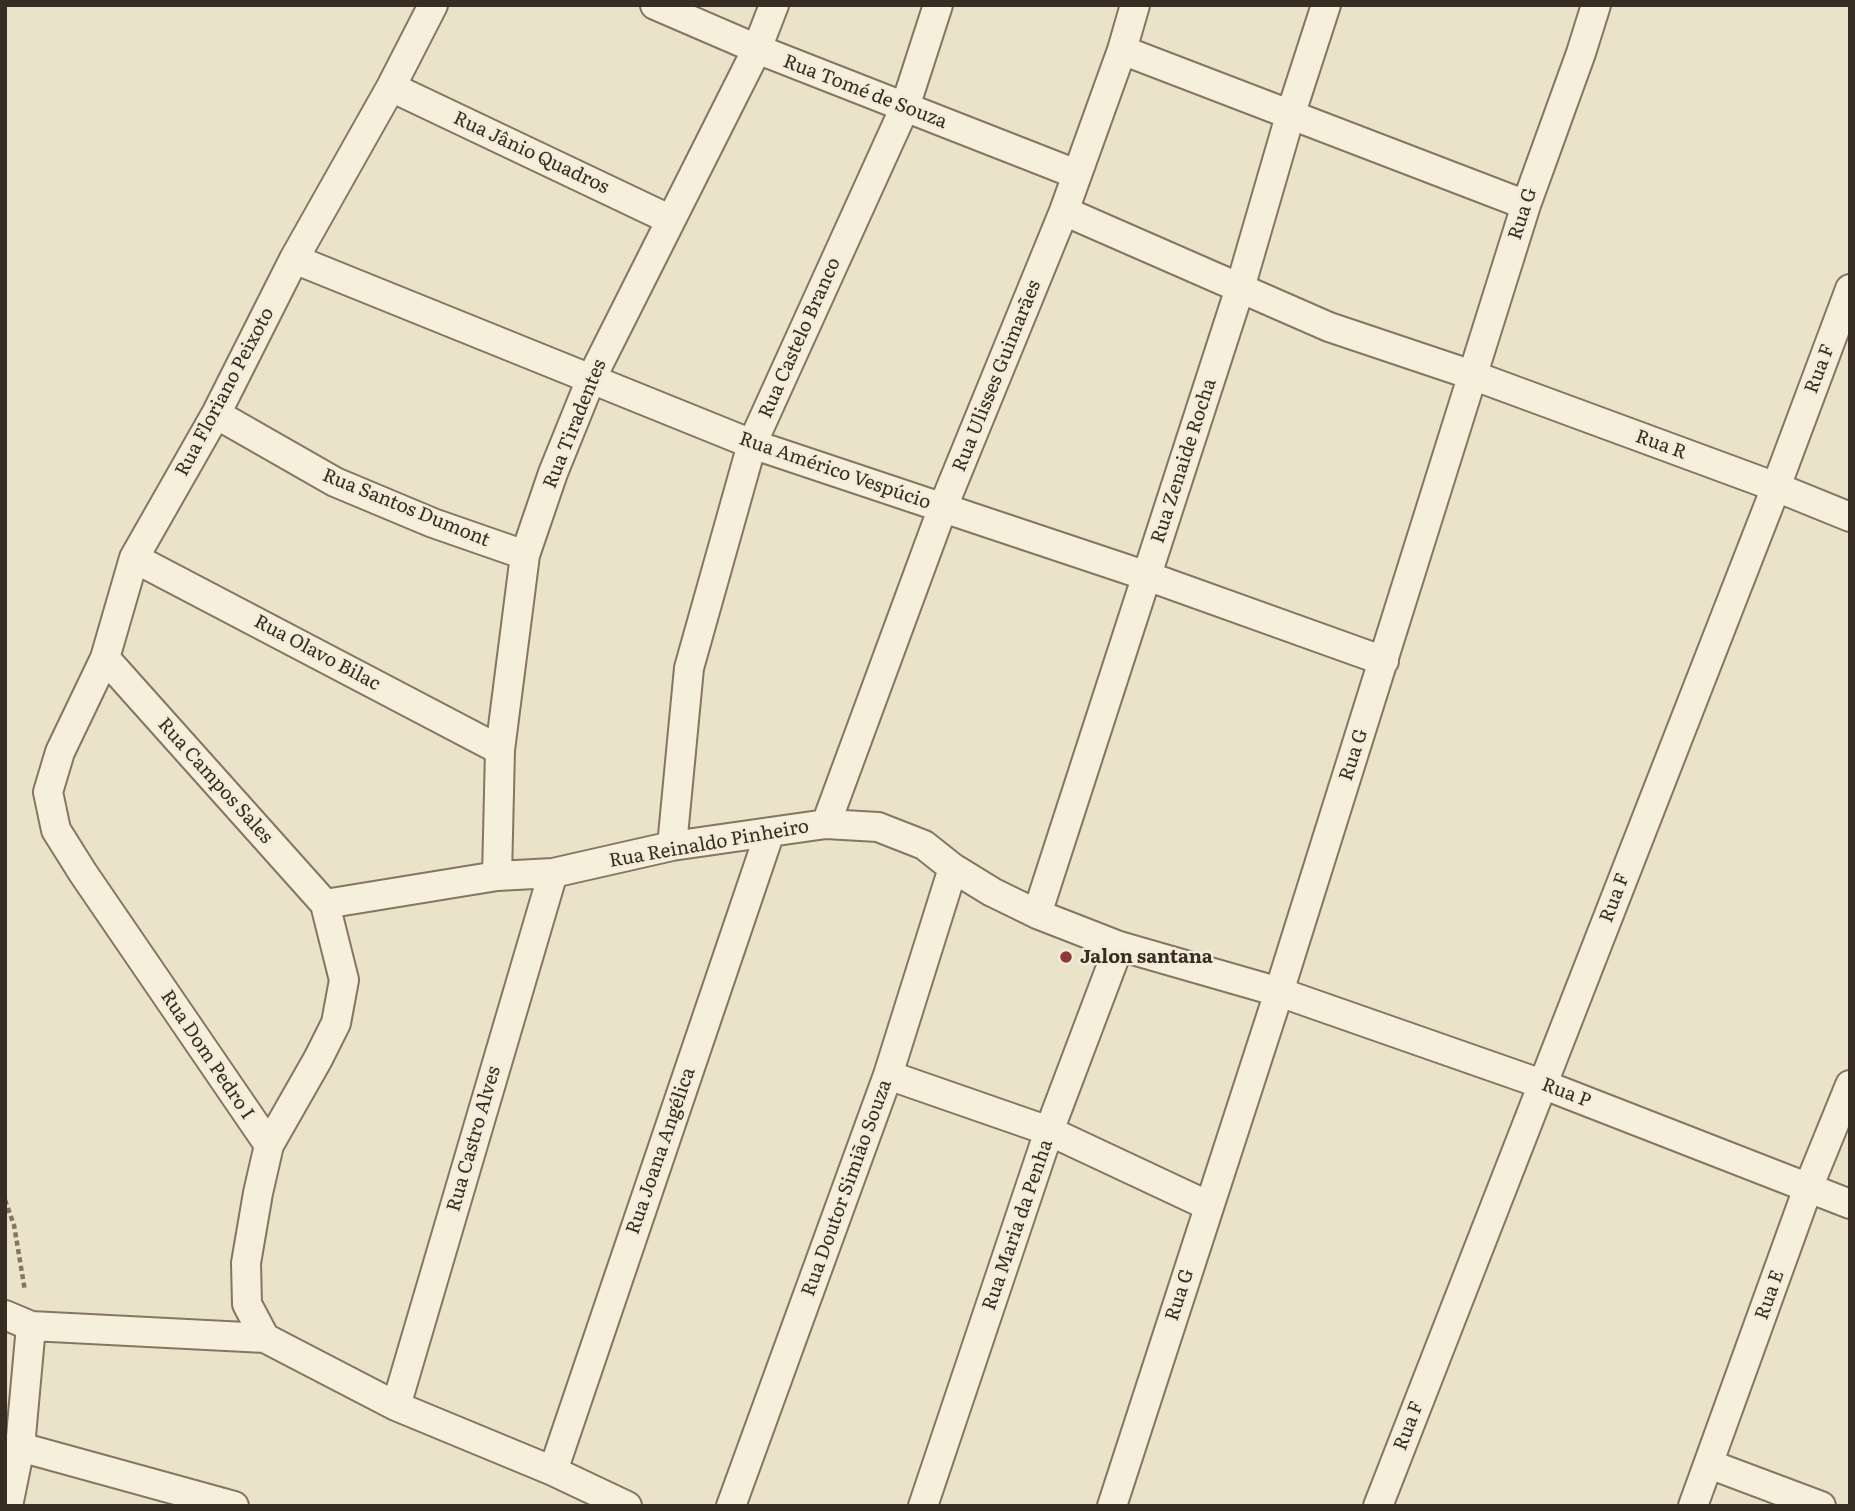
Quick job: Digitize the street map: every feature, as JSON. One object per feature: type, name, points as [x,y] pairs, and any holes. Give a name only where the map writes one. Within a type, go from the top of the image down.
[{"type":"street","name":"Rua Floriano Peixoto","points":[[48,792],[60,752],[105,657],[134,558],[216,414],[294,259],[391,87],[433,5]]},
{"type":"street","name":"Rua Tomé de Souza","points":[[655,5],[757,49],[1076,174]]},
{"type":"street","name":"Rua Tiradentes","points":[[496,876],[500,750],[525,555],[553,473],[591,379],[757,49],[774,5]]},
{"type":"street","name":"Rua Castelo Branco","points":[[671,846],[689,668],[752,444],[905,107],[938,5]]},
{"type":"street","name":"Rua Ulisses Guimarães","points":[[826,824],[943,507],[1065,211],[1122,50],[1135,5]]},
{"type":"street","name":"Rua Zenaide Rocha","points":[[1037,914],[1240,288],[1290,116],[1326,5]]},
{"type":"street","name":"Rua G","points":[[1112,1506],[1279,992],[1526,205],[1596,5]]},
{"type":"street","points":[[1122,50],[1526,205]]},
{"type":"street","name":"Rua Jânio Quadros","points":[[391,87],[671,220]]},
{"type":"street","name":"Rua R","points":[[1065,211],[1329,327],[1472,375],[1850,517]]},
{"type":"street","name":"Rua Américo Vespúcio","points":[[294,259],[752,444],[1147,576],[1384,661]]},
{"type":"street","name":"Rua F","points":[[1378,1506],[1776,487],[1850,289]]},
{"type":"street","name":"Rua Santos Dumont","points":[[216,414],[335,482],[433,523],[525,555]]},
{"type":"street","name":"Rua Olavo Bilac","points":[[134,558],[500,750]]},
{"type":"street","name":"Rua Campos Sales","points":[[105,657],[326,904]]},
{"type":"street","name":"Rua Dom Pedro I","points":[[48,792],[56,830],[269,1144]]},
{"type":"street","name":"Rua Reinaldo Pinheiro","points":[[326,904],[496,876],[553,873],[671,846],[826,824],[878,827],[924,845],[953,868],[992,892],[1037,914],[1119,946],[1279,992]]},
{"type":"street","name":"Rua Joana Angélica","points":[[552,1471],[770,832]]},
{"type":"street","name":"Rua Doutor Simião Souza","points":[[732,1506],[888,1075],[953,868]]},
{"type":"street","name":"Rua Castro Alves","points":[[396,1405],[553,873]]},
{"type":"street","points":[[265,1338],[247,1304],[246,1263],[258,1192],[269,1144],[336,1023],[345,980],[326,904]]},
{"type":"street","name":"Rua Maria da Penha","points":[[923,1506],[1049,1131],[1119,946]]},
{"type":"street","name":"Rua P","points":[[1279,992],[1542,1084],[1850,1204]]},
{"type":"street","points":[[888,1075],[1049,1131],[1209,1206]]},
{"type":"street","name":"Rua E","points":[[1693,1506],[1808,1188],[1850,1085]]},
{"type":"street","points":[[8,1506],[20,1447],[18,1320],[265,1338],[396,1405],[627,1506]]},
{"type":"street","points":[[20,1447],[234,1506]]},
{"type":"street","points":[[1709,1464],[1821,1506]]},
{"type":"path","points":[[5,1200],[14,1225],[18,1320]]},
{"type":"place","name":"Jalon santana","points":[[1066,957]]}]
